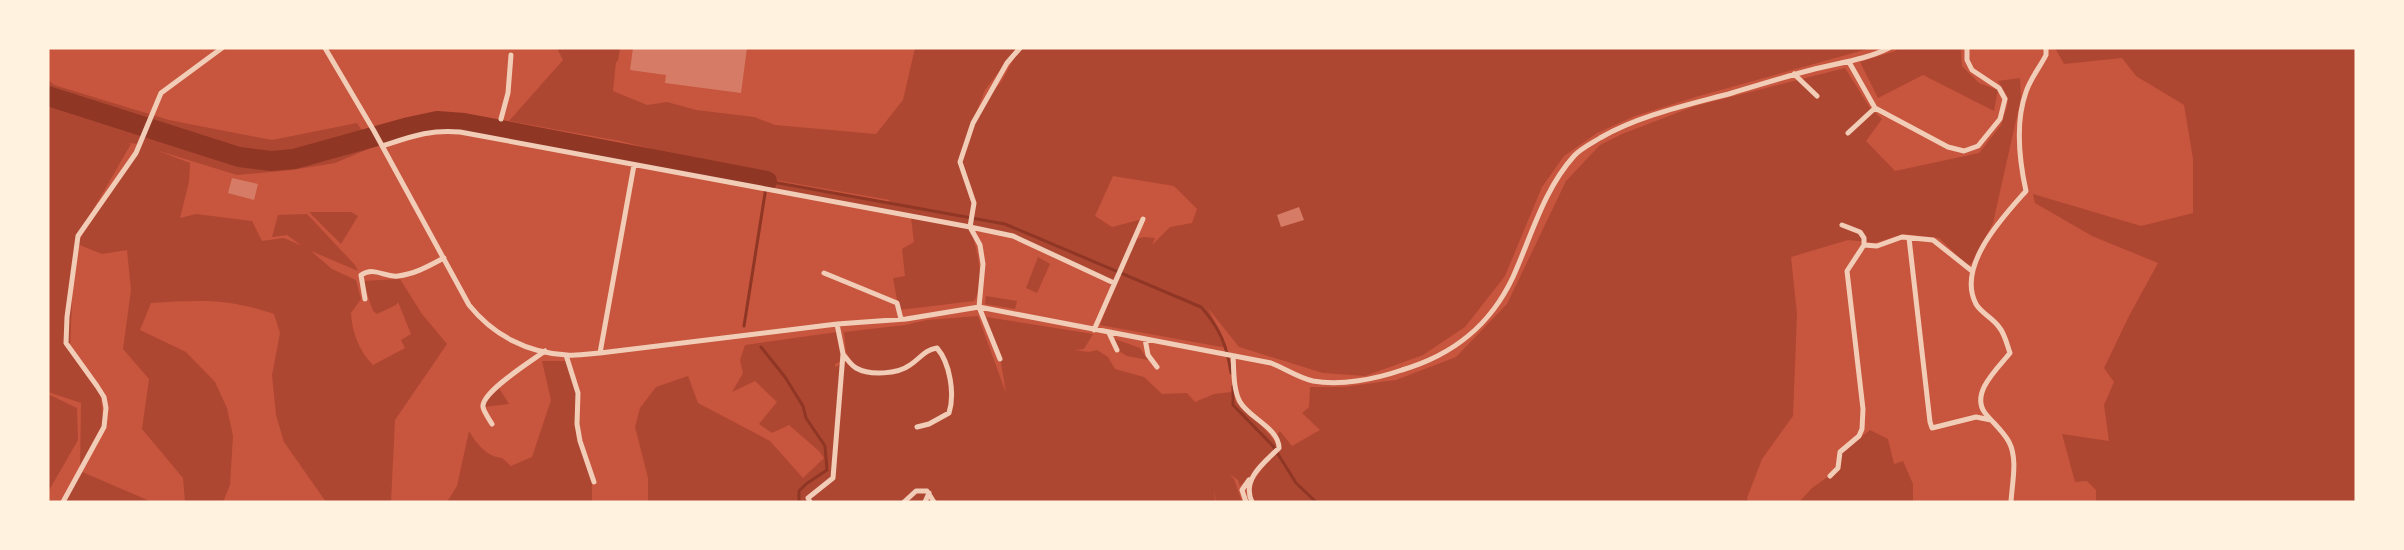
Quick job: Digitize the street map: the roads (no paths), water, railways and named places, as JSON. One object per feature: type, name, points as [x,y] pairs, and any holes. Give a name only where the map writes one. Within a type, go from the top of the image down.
[{"type":"street","points":[[63,502],[104,427],[106,408],[104,397],[66,343],[67,317],[78,236],[136,153],[161,93],[222,48]]},
{"type":"street","points":[[325,48],[374,131],[469,304],[483,322],[499,334],[519,343],[566,355],[600,353],[837,324],[901,319],[980,307],[1271,363],[1311,380],[1324,381],[1372,378],[1436,359],[1468,336],[1497,304],[1512,279],[1559,175],[1575,154],[1625,125],[1794,74],[1850,62],[1889,48]]},
{"type":"street","points":[[1000,359],[980,307],[983,264],[980,245],[970,225],[974,203],[960,162],[962,151],[985,101],[1007,63],[1020,48]]},
{"type":"street","points":[[1850,62],[1875,108],[1948,147],[1964,151],[1978,146],[2000,120],[2005,99],[1999,88],[1972,70],[1967,60],[1967,48]]},
{"type":"street","points":[[2011,502],[2014,462],[2010,443],[1983,410],[1980,395],[1986,383],[2010,353],[1999,327],[1977,306],[1971,290],[1972,271],[1999,220],[2026,191],[2020,163],[2023,107],[2026,91],[2046,55],[2046,48]]},
{"type":"street","points":[[501,119],[508,93],[511,55]]},
{"type":"street","points":[[1794,74],[1817,96]]},
{"type":"street","points":[[1848,133],[1875,108]]},
{"type":"street","points":[[382,146],[439,130],[970,225],[1013,236],[1115,282]]},
{"type":"street","points":[[600,353],[634,165]]},
{"type":"street","points":[[1094,330],[1143,219]]},
{"type":"street","points":[[1830,476],[1838,468],[1840,453],[1859,435],[1862,429],[1863,409],[1846,271],[1864,245],[1864,238],[1860,232],[1842,225]]},
{"type":"street","points":[[1864,245],[1877,246],[1902,237],[1933,240],[1972,271]]},
{"type":"street","points":[[1909,238],[1932,428],[1976,417],[1991,420]]},
{"type":"street","points":[[365,299],[361,275],[367,271],[386,273],[395,277],[416,272],[444,258]]},
{"type":"street","points":[[824,273],[897,303],[901,319]]},
{"type":"street","points":[[810,502],[808,498],[833,478],[843,354],[837,324]]},
{"type":"street","points":[[1109,333],[1117,350]]},
{"type":"street","points":[[1145,339],[1148,355],[1157,367]]},
{"type":"street","points":[[843,354],[854,366],[863,371],[897,371],[910,365],[928,349],[937,348],[945,358],[952,404],[949,413],[939,420],[917,426]]},
{"type":"street","points":[[492,424],[483,407],[485,398],[545,351]]},
{"type":"street","points":[[566,355],[578,393],[577,424],[580,441],[594,482]]},
{"type":"street","points":[[1232,355],[1238,397],[1242,405],[1275,436],[1279,443],[1279,448],[1242,490],[1246,502]]},
{"type":"street","points":[[1251,479],[1249,487],[1252,502]]},
{"type":"street","points":[[904,502],[916,490],[929,493],[934,502]]},
{"type":"street","points":[[925,502],[929,493]]},
{"type":"waterway","points":[[48,96],[239,157],[271,161],[294,159],[437,121],[464,123],[767,181]]},
{"type":"waterway","points":[[744,326],[767,181],[1005,224],[1201,307],[1222,338],[1231,373]]},
{"type":"waterway","points":[[761,347],[785,377],[803,406],[806,418],[825,446],[827,470],[799,491],[799,502]]},
{"type":"waterway","points":[[1233,386],[1233,405],[1273,446],[1296,483],[1316,502]]}]
